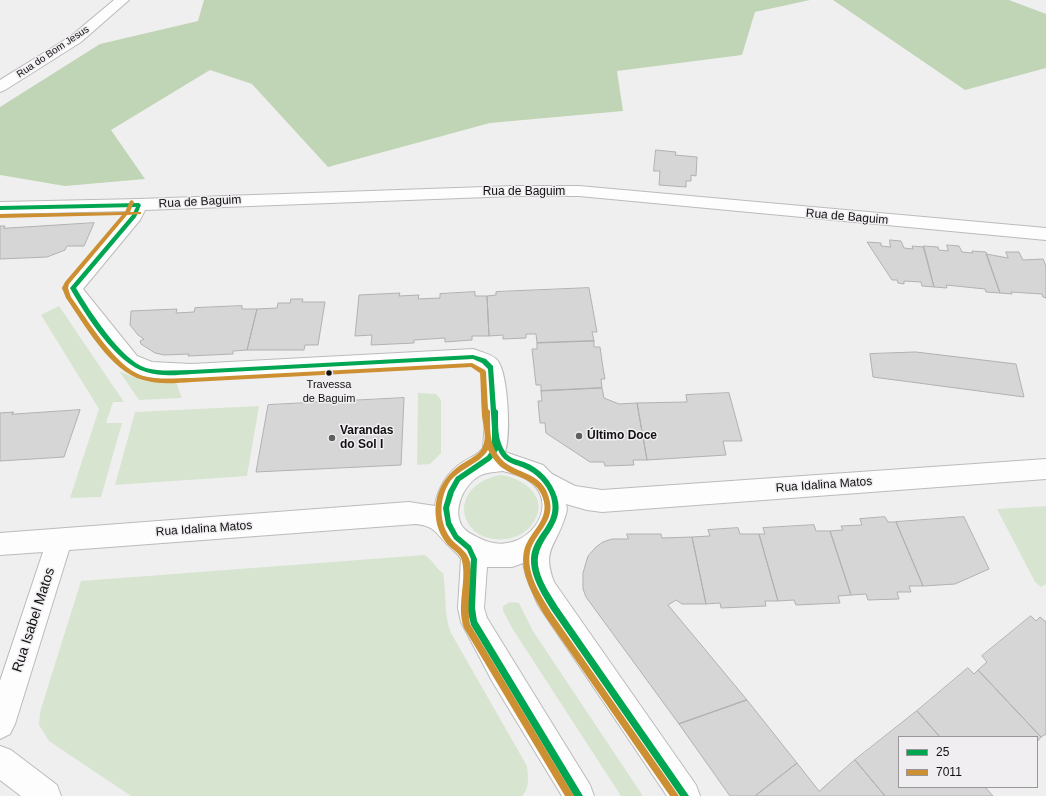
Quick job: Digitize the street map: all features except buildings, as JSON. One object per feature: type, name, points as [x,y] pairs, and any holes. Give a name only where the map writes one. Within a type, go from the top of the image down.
[{"type":"street","name":"Rua do Bom Jesus","points":[[0,87],[76,39],[122,0]]},
{"type":"street","name":"Rua de Baguim","points":[[0,208],[139,205],[483,192],[579,191],[1038,233]]},
{"type":"street","points":[[139,205],[134,216],[74,288],[75,292],[122,354],[139,368],[154,371],[192,372],[473,357],[484,361],[491,368],[496,444],[492,455],[482,465]]},
{"type":"street","points":[[1038,233],[1046,244]]},
{"type":"street","points":[[496,436],[501,451],[509,460],[535,471],[547,482],[554,497],[556,512],[535,552],[536,569],[547,596],[685,796]]},
{"type":"street","points":[[516,463],[503,461],[482,465],[471,469],[458,479],[451,491],[446,508],[448,523],[456,537],[469,548],[486,555],[506,556],[524,552],[545,535]]},
{"type":"street","name":"Rua Idalina Matos","points":[[547,482],[567,495],[590,501],[602,501],[1046,469]]},
{"type":"street","name":"Rua Idalina Matos","points":[[0,544],[409,513],[424,511],[438,505],[451,491]]},
{"type":"street","name":"Rua Idalina Matos","points":[[545,535],[570,511],[602,501]]},
{"type":"street","name":"Rua Idalina Matos","points":[[409,513],[426,513],[444,522],[452,530]]},
{"type":"street","name":"Rua Isabel Matos","points":[[0,724],[60,539]]},
{"type":"street","points":[[469,548],[472,553],[474,566],[471,608],[474,622],[502,671],[579,796]]},
{"type":"street","points":[[0,761],[24,782],[46,796]]},
{"type":"green space","points":[[204,0],[810,0],[755,12],[742,55],[617,71],[623,111],[490,123],[328,167],[252,84],[210,70],[111,130],[145,179],[65,186],[0,175],[0,107],[100,44],[198,21]]},
{"type":"green space","points":[[833,0],[1009,0],[1046,14],[1046,68],[965,90]]},
{"type":"green space","points":[[59,306],[124,402],[113,402],[106,423],[122,423],[101,497],[70,498],[99,409],[41,315]]},
{"type":"green space","points":[[119,371],[147,382],[176,382],[182,398],[139,400]]},
{"type":"green space","points":[[418,393],[436,394],[441,400],[441,453],[430,464],[417,465]]},
{"type":"green space","points":[[259,406],[247,476],[115,485],[135,412]]},
{"type":"green space","points":[[500,475],[510,477],[527,486],[537,499],[539,507],[537,516],[529,529],[520,535],[507,539],[491,538],[478,533],[469,525],[464,514],[465,502],[471,491],[482,481]]},
{"type":"green space","points":[[1046,506],[1046,584],[1041,587],[1035,582],[997,509]]},
{"type":"green space","points":[[424,555],[427,556],[443,573],[447,618],[451,633],[527,766],[527,786],[525,793],[522,796],[131,796],[49,741],[39,725],[40,712],[81,581]]},
{"type":"green space","points":[[510,602],[519,603],[533,631],[643,796],[621,796],[512,628],[503,611],[503,606]]},
{"type":"transit line","name":"7011","points":[[132,202],[127,212],[67,283],[65,288],[68,297],[99,341],[118,362],[128,371],[137,376],[150,380],[171,381],[472,365],[483,372],[486,428],[488,440],[492,450],[496,458],[502,464],[509,469],[532,479],[538,484],[544,492],[547,502],[547,514],[543,524],[530,543],[527,552],[526,561],[530,580],[534,589],[548,614],[675,796]]},
{"type":"transit line","name":"25","points":[[139,205],[134,216],[73,288],[93,320],[122,355],[140,368],[152,372],[172,373],[473,357],[484,361],[491,368],[494,423],[498,444],[504,455],[509,459],[530,468],[540,475],[551,489],[555,501],[555,517],[542,538],[534,558],[536,573],[539,581],[555,609],[685,796]]},
{"type":"transit line","name":"25","points":[[0,208],[139,205]]},
{"type":"transit line","name":"7011","points":[[0,216],[139,213]]},
{"type":"transit line","name":"7011","points":[[487,411],[488,435],[486,448],[483,453],[459,469],[447,481],[439,503],[438,510],[440,524],[446,537],[462,554],[466,562],[465,617],[467,625],[570,796]]},
{"type":"transit line","name":"25","points":[[495,411],[495,449],[489,458],[458,479],[451,491],[446,508],[448,523],[456,537],[469,548],[474,559],[471,608],[474,622],[579,796]]},
{"type":"place","name":"Travessa de Baguim","points":[[329,373]]},
{"type":"place","name":"Último Doce","points":[[579,436]]},
{"type":"place","name":"Varandas do Sol I","points":[[332,438]]}]
